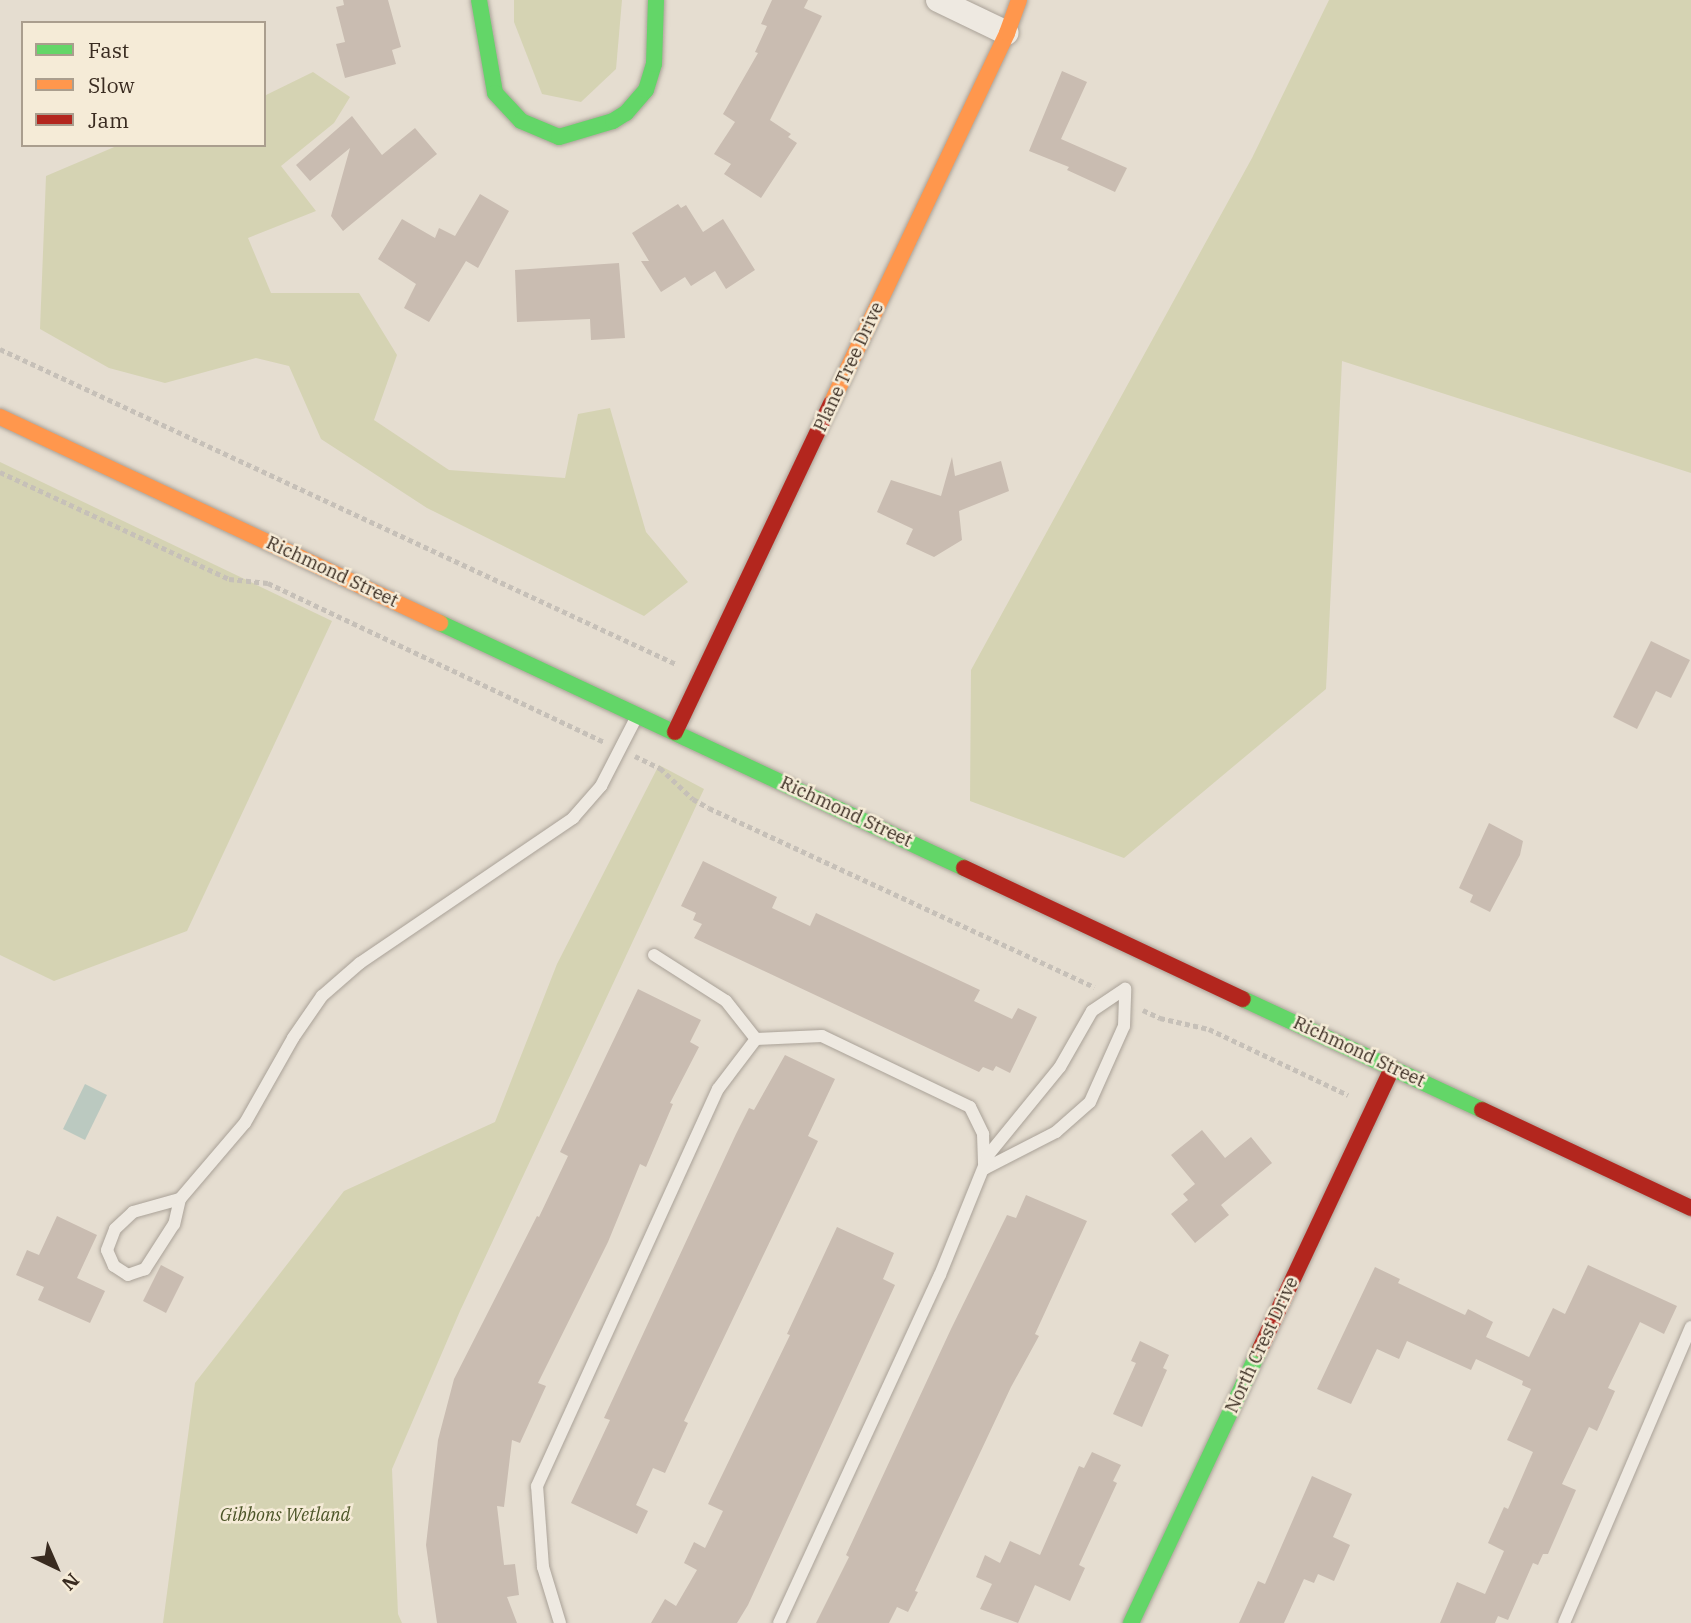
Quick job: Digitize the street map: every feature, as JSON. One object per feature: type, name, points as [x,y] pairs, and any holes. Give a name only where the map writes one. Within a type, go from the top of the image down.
[{"type":"main road","points":[[479,0],[485,48],[495,93],[521,121],[559,137],[613,121],[626,113],[646,90],[654,64],[656,0]]},
{"type":"main road","name":"Plane Tree Drive","points":[[675,733],[1007,33],[1019,0]]},
{"type":"main road","name":"Richmond Street","points":[[0,417],[1691,1208]]},
{"type":"main road","name":"North Crest Drive","points":[[1131,1623],[1392,1068]]},
{"type":"street","points":[[938,0],[1007,33]]},
{"type":"lane","points":[[180,1199],[133,1212],[115,1228],[107,1250],[114,1266],[128,1275],[145,1269],[174,1224],[180,1199],[245,1123],[293,1038],[322,996],[360,963],[573,818],[601,786],[637,715]]},
{"type":"lane","points":[[654,955],[726,1001],[756,1039]]},
{"type":"lane","points":[[779,1623],[934,1287],[989,1154],[1060,1067],[1092,1011],[1119,999],[1124,1026],[1090,1102],[1056,1132],[984,1169]]},
{"type":"lane","points":[[756,1039],[822,1036],[970,1107],[983,1134],[984,1169]]},
{"type":"lane","points":[[560,1623],[543,1567],[537,1486],[718,1089],[756,1039]]},
{"type":"lane","points":[[1564,1623],[1691,1327]]},
{"type":"path","points":[[0,349],[673,663],[704,671]]},
{"type":"path","points":[[0,472],[229,579],[268,583],[660,768],[694,799],[709,808],[1160,1018],[1209,1029],[1343,1092],[1373,1110]]},
{"type":"green space","points":[[514,0],[622,0],[616,69],[581,102],[542,94],[514,22]]},
{"type":"green space","points":[[1329,0],[1691,0],[1691,473],[1342,361],[1326,689],[1124,858],[970,801],[971,670],[1252,158]]},
{"type":"green space","points":[[313,72],[350,97],[334,123],[281,166],[316,211],[248,238],[271,293],[359,293],[397,355],[374,420],[449,470],[565,478],[578,414],[610,408],[646,532],[688,582],[644,616],[427,508],[321,439],[289,366],[256,358],[165,383],[109,368],[40,329],[46,176],[114,147],[266,147],[266,95]]},
{"type":"green space","points":[[0,462],[332,621],[187,931],[54,981],[0,955]]},
{"type":"green space","name":"Gibbons Wetland","points":[[659,765],[704,789],[460,1311],[392,1469],[398,1614],[402,1623],[163,1623],[195,1383],[344,1191],[495,1122],[557,964]]},
{"type":"shaded area","points":[[85,1084],[107,1095],[85,1140],[63,1129]]},
{"type":"building","points":[[343,0],[388,0],[401,47],[392,50],[396,64],[345,78],[336,44],[345,42],[336,7],[344,5]]},
{"type":"building","points":[[772,0],[808,0],[804,8],[822,16],[770,120],[791,134],[788,137],[797,143],[761,198],[724,174],[731,164],[714,154],[735,122],[723,114],[758,53],[755,52],[767,26],[761,24]]},
{"type":"building","points":[[1062,71],[1087,82],[1061,139],[1127,168],[1115,192],[1067,170],[1069,167],[1029,151]]},
{"type":"building","points":[[352,116],[382,155],[415,128],[437,154],[343,231],[331,216],[350,148],[310,181],[296,165]]},
{"type":"building","points":[[480,194],[509,211],[478,268],[466,261],[429,322],[404,308],[416,284],[378,259],[402,219],[435,238],[439,228],[455,236]]},
{"type":"building","points":[[678,204],[681,208],[686,205],[703,232],[723,219],[755,270],[726,289],[715,271],[691,286],[685,277],[661,292],[641,261],[649,261],[632,233]]},
{"type":"building","points":[[619,263],[625,338],[591,340],[590,319],[517,322],[515,270]]},
{"type":"building","points":[[952,457],[955,476],[1001,461],[1009,491],[959,511],[962,540],[934,557],[906,544],[913,529],[877,512],[891,480],[941,496]]},
{"type":"building","points":[[1651,641],[1690,660],[1671,698],[1656,691],[1637,729],[1613,717]]},
{"type":"building","points":[[1489,823],[1523,841],[1520,855],[1490,912],[1470,902],[1473,895],[1459,888]]},
{"type":"building","points":[[703,861],[777,897],[772,908],[810,926],[816,913],[980,990],[974,1001],[1012,1019],[1018,1008],[1037,1017],[1010,1073],[996,1066],[993,1071],[983,1067],[979,1072],[694,938],[702,924],[693,920],[696,913],[681,906]]},
{"type":"building","points":[[638,989],[701,1020],[690,1042],[699,1047],[670,1103],[673,1104],[646,1167],[640,1164],[608,1242],[538,1383],[546,1386],[520,1443],[512,1440],[504,1507],[497,1506],[504,1565],[515,1564],[519,1595],[507,1597],[517,1623],[437,1623],[426,1545],[438,1440],[454,1379],[568,1156],[560,1152]]},
{"type":"building","points":[[785,1055],[835,1079],[808,1136],[818,1141],[684,1421],[688,1423],[665,1473],[653,1468],[636,1505],[648,1511],[637,1534],[571,1503],[610,1420],[604,1418],[736,1134],[749,1108],[754,1110]]},
{"type":"building","points":[[1202,1130],[1225,1158],[1251,1137],[1272,1163],[1221,1205],[1229,1215],[1195,1243],[1171,1214],[1188,1200],[1183,1194],[1195,1184],[1171,1155]]},
{"type":"building","points":[[1026,1195],[1087,1221],[1035,1334],[1039,1336],[1011,1387],[915,1591],[918,1592],[908,1612],[897,1607],[889,1623],[816,1623],[849,1557],[846,1555],[951,1329],[1007,1215],[1016,1218]]},
{"type":"building","points":[[57,1216],[97,1235],[77,1278],[105,1291],[90,1323],[38,1300],[44,1287],[16,1275],[27,1250],[39,1255]]},
{"type":"building","points":[[837,1227],[894,1253],[883,1279],[895,1285],[748,1605],[737,1623],[651,1623],[665,1599],[676,1606],[697,1570],[684,1563],[694,1542],[705,1548],[723,1511],[708,1504],[790,1335],[787,1334]]},
{"type":"building","points":[[161,1265],[184,1277],[166,1313],[143,1301]]},
{"type":"building","points":[[1588,1265],[1677,1306],[1664,1334],[1640,1322],[1608,1388],[1615,1391],[1597,1431],[1589,1427],[1562,1484],[1576,1490],[1548,1554],[1543,1554],[1538,1565],[1533,1563],[1508,1620],[1498,1616],[1495,1623],[1440,1623],[1457,1582],[1485,1594],[1504,1551],[1488,1543],[1504,1507],[1508,1509],[1533,1452],[1507,1440],[1531,1389],[1522,1385],[1523,1381],[1476,1359],[1471,1370],[1407,1341],[1399,1359],[1377,1349],[1351,1404],[1317,1389],[1375,1267],[1400,1279],[1398,1283],[1465,1315],[1468,1309],[1493,1322],[1486,1337],[1529,1357],[1553,1308],[1565,1314]]},
{"type":"building","points":[[1140,1341],[1169,1355],[1163,1368],[1167,1370],[1142,1427],[1113,1414],[1136,1363],[1131,1361]]},
{"type":"building","points":[[1092,1452],[1121,1465],[1113,1481],[1117,1483],[1079,1565],[1085,1568],[1070,1601],[1035,1585],[1018,1623],[980,1609],[992,1584],[976,1577],[985,1555],[1000,1563],[1010,1541],[1040,1555],[1079,1466],[1084,1468]]},
{"type":"building","points":[[1312,1476],[1352,1494],[1333,1537],[1350,1545],[1334,1581],[1318,1574],[1314,1583],[1304,1579],[1284,1623],[1239,1623],[1258,1581],[1265,1584]]},
{"type":"traffic: fast","points":[[479,0],[495,93],[521,121],[559,137],[613,121],[626,113],[646,90],[654,64],[656,0]]},
{"type":"traffic: fast","points":[[440,623],[964,868]]},
{"type":"traffic: fast","points":[[1243,999],[1482,1110]]},
{"type":"traffic: fast","points":[[1131,1623],[1260,1349]]},
{"type":"traffic: slow","points":[[831,404],[1007,33],[1019,0]]},
{"type":"traffic: slow","points":[[0,417],[440,623]]},
{"type":"traffic: jam","points":[[675,732],[831,404]]},
{"type":"traffic: jam","points":[[964,868],[1243,999]]},
{"type":"traffic: jam","points":[[1260,1349],[1392,1068]]},
{"type":"traffic: jam","points":[[1482,1110],[1691,1208]]}]
